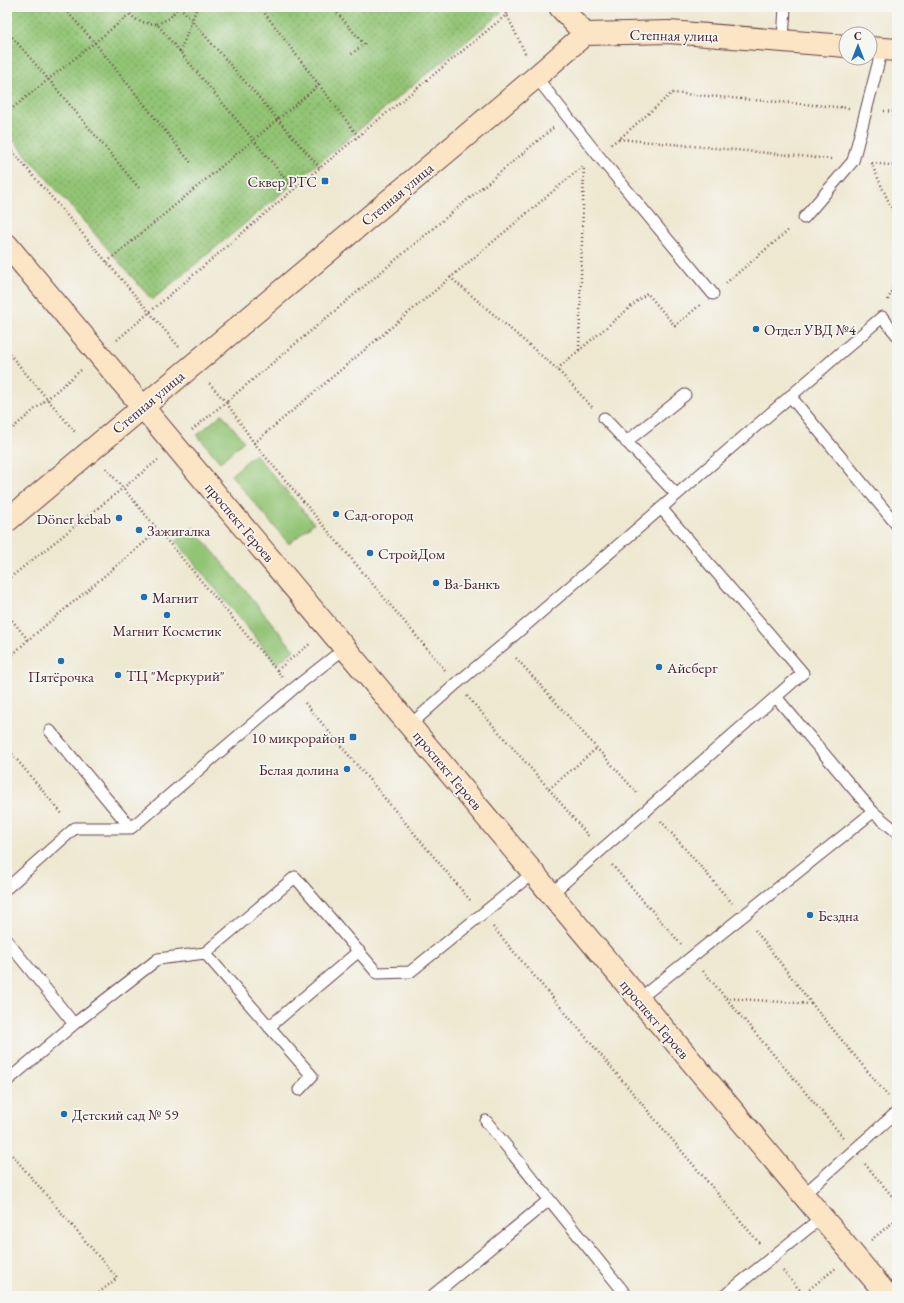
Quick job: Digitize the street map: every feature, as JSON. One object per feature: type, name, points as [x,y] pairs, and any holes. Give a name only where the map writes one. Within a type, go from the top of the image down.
[{"type":"street","points":[[560,7],[585,34]]},
{"type":"street","name":"Степная улица","points":[[7,521],[536,77],[585,34],[669,32],[838,45]]},
{"type":"street","name":"проспект Героев","points":[[7,245],[100,354],[888,1296]]},
{"type":"lane","points":[[783,40],[785,7]]},
{"type":"lane","points":[[804,218],[853,161],[883,49]]},
{"type":"lane","points":[[536,77],[597,154],[713,294]]},
{"type":"lane","points":[[410,725],[882,316],[897,335]]},
{"type":"lane","points":[[626,442],[685,395]]},
{"type":"lane","points":[[790,396],[897,525]]},
{"type":"lane","points":[[604,418],[676,494]]},
{"type":"lane","points":[[551,894],[803,673],[660,508]]},
{"type":"lane","points":[[7,888],[75,828],[131,828],[293,689],[345,648]]},
{"type":"lane","points":[[776,697],[873,812],[897,832]]},
{"type":"lane","points":[[50,730],[131,828]]},
{"type":"lane","points":[[639,999],[873,812]]},
{"type":"lane","points":[[7,1081],[74,1024],[158,959],[205,953],[295,877],[377,973],[410,972],[533,873]]},
{"type":"lane","points":[[7,941],[74,1024]]},
{"type":"lane","points":[[269,1026],[359,951]]},
{"type":"lane","points":[[205,953],[312,1076],[299,1090]]},
{"type":"lane","points":[[803,1195],[897,1112]]},
{"type":"lane","points":[[486,1121],[627,1296]]},
{"type":"lane","points":[[432,1296],[549,1200]]},
{"type":"lane","points":[[724,1296],[822,1217]]},
{"type":"path","points":[[63,7],[95,43],[191,163]]},
{"type":"path","points":[[126,7],[129,15],[142,23],[157,24],[170,18],[179,7],[320,168]]},
{"type":"path","points":[[180,52],[196,7]]},
{"type":"path","points":[[260,7],[358,136]]},
{"type":"path","points":[[332,7],[364,44],[350,56]]},
{"type":"path","points":[[500,7],[507,15],[536,77]]},
{"type":"path","points":[[7,433],[294,189],[516,7]]},
{"type":"path","points":[[10,110],[129,15]]},
{"type":"path","points":[[157,24],[294,189]]},
{"type":"path","points":[[7,31],[139,188]]},
{"type":"path","points":[[107,262],[319,85]]},
{"type":"path","points":[[597,154],[619,139],[672,93],[897,112]]},
{"type":"path","points":[[567,116],[226,402],[254,443],[456,684],[549,789],[897,1202]]},
{"type":"path","points":[[619,139],[897,166]]},
{"type":"path","points":[[7,146],[150,312]]},
{"type":"path","points":[[871,163],[897,220]]},
{"type":"path","points":[[254,443],[584,165],[579,350]]},
{"type":"path","points":[[557,370],[646,293],[675,326],[804,218]]},
{"type":"path","points":[[450,277],[557,370],[604,418]]},
{"type":"path","points":[[882,316],[897,278]]},
{"type":"path","points":[[7,351],[805,1296]]},
{"type":"path","points":[[7,580],[124,488]]},
{"type":"path","points":[[7,660],[28,640],[158,531]]},
{"type":"path","points":[[7,614],[28,640]]},
{"type":"path","points":[[277,670],[329,628]]},
{"type":"path","points":[[504,644],[744,916],[812,1004],[892,1101]]},
{"type":"path","points":[[7,748],[75,828]]},
{"type":"path","points":[[549,789],[597,748]]},
{"type":"path","points":[[726,998],[812,1004]]},
{"type":"path","points":[[7,1149],[118,1278],[95,1296]]},
{"type":"green space","points":[[7,7],[497,7],[502,12],[152,300],[7,133]]},
{"type":"green space","points":[[222,414],[244,441],[220,462],[197,435]]},
{"type":"green space","points":[[255,454],[314,523],[289,544],[231,475]]},
{"type":"green space","points":[[193,527],[294,650],[277,664],[176,541]]},
{"type":"place","name":"Сквер РТС","points":[[325,181]]},
{"type":"place","name":"Отдел УВД №4","points":[[756,329]]},
{"type":"place","name":"Сад-огород","points":[[336,514]]},
{"type":"place","name":"Döner kebab","points":[[119,518]]},
{"type":"place","name":"Зажигалка","points":[[139,530]]},
{"type":"place","name":"СтройДом","points":[[370,553]]},
{"type":"place","name":"Ва-Банкъ","points":[[436,583]]},
{"type":"place","name":"Магнит","points":[[144,597]]},
{"type":"place","name":"Магнит Косметик","points":[[167,615]]},
{"type":"place","name":"Пятёрочка","points":[[61,661]]},
{"type":"place","name":"Айсберг","points":[[659,667]]},
{"type":"place","name":"ТЦ \"Меркурий\"","points":[[118,675]]},
{"type":"place","name":"10 микрорайон","points":[[353,737]]},
{"type":"place","name":"Белая долина","points":[[347,769]]},
{"type":"place","name":"Бездна","points":[[810,915]]},
{"type":"place","name":"Детский сад № 59","points":[[64,1114]]}]
